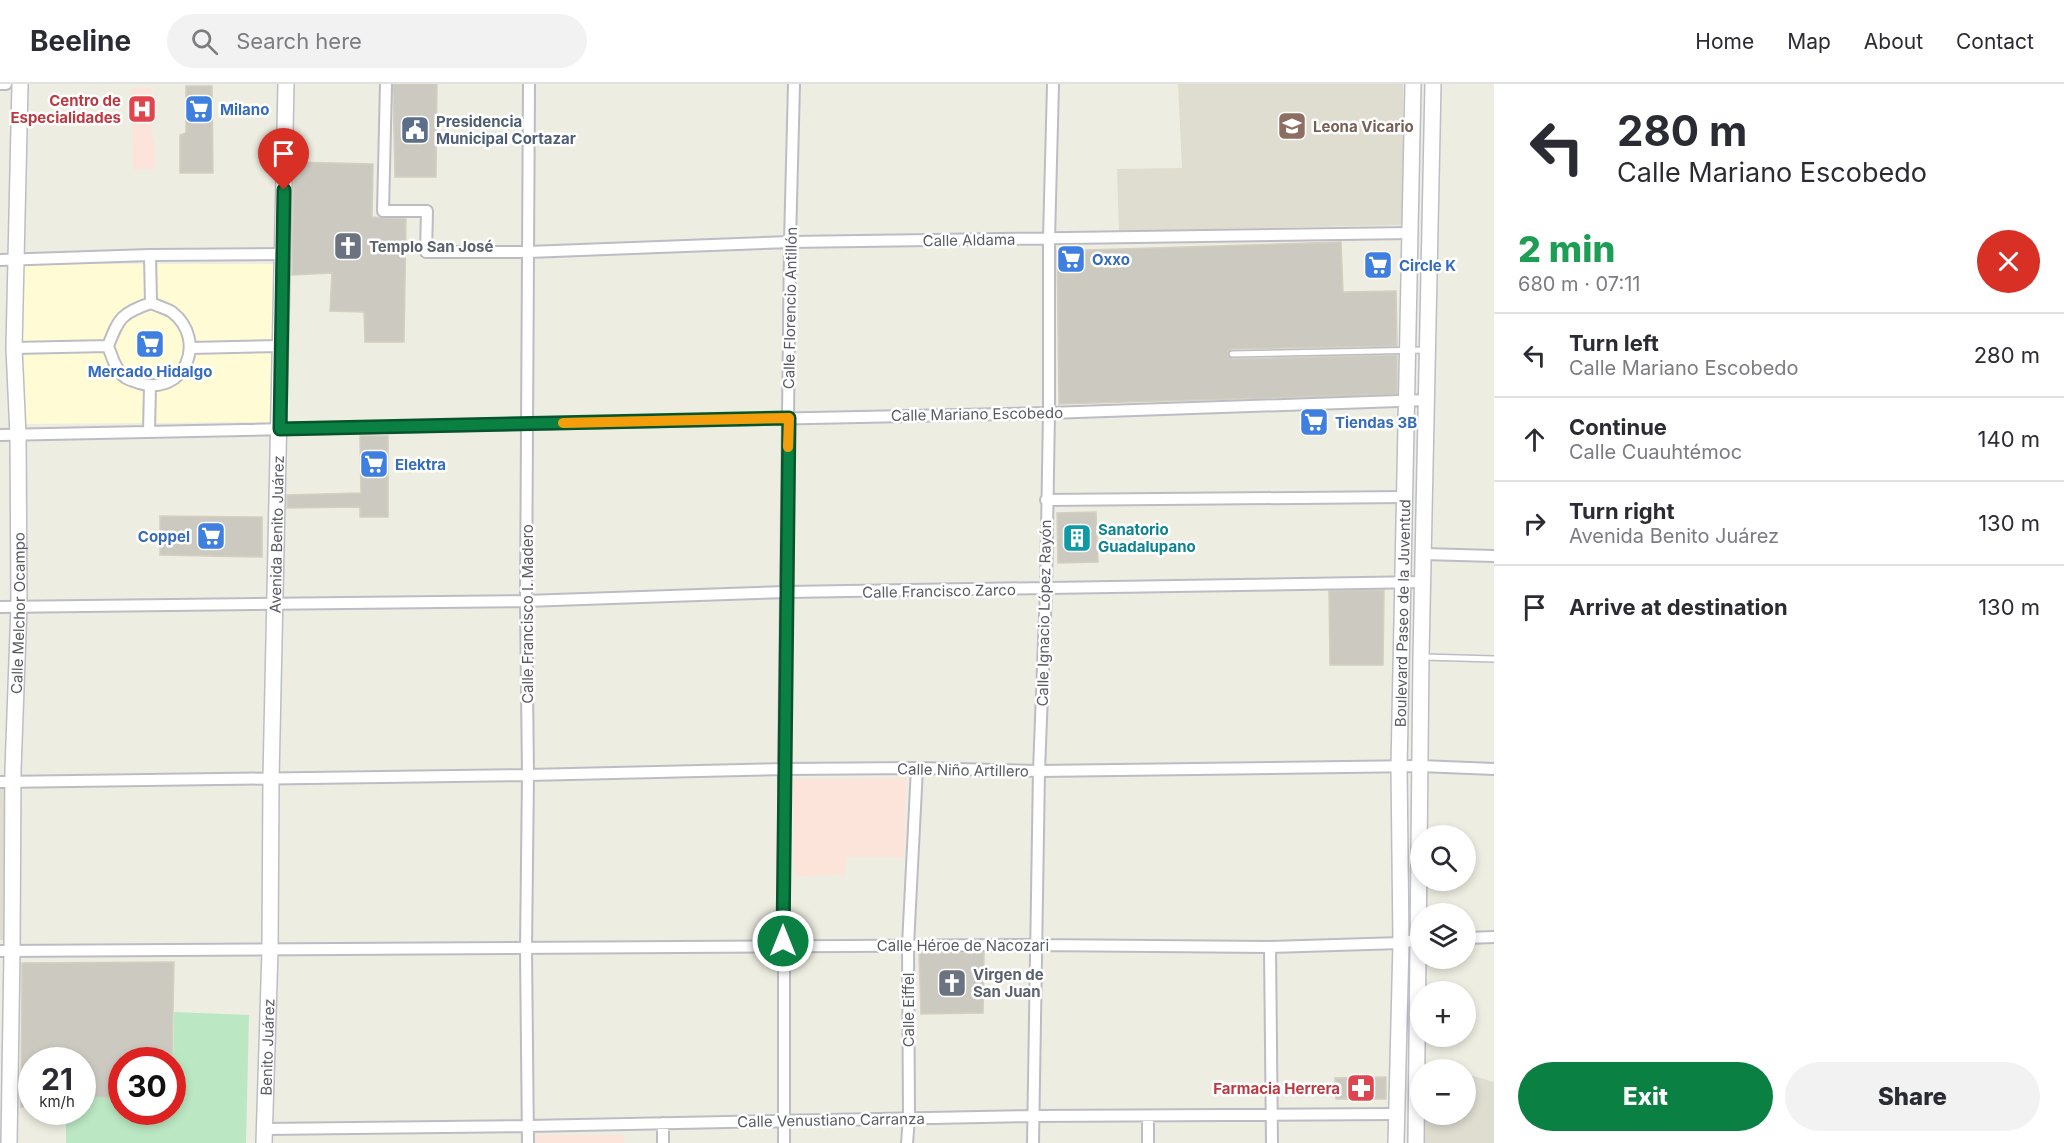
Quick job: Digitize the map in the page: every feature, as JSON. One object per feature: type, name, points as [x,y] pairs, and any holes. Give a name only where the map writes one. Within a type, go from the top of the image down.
[{"type":"main road","name":"Calle Melchor Ocampo","points":[[9,1143],[4,1126],[6,782],[19,606],[18,435],[8,260],[20,84]]},
{"type":"main road","name":"Avenida Benito Juárez","points":[[270,950],[271,779],[286,84]]},
{"type":"main road","name":"Boulevard Paseo de la Juventud","points":[[1396,1143],[1401,943],[1399,767],[1413,84]]},
{"type":"main road","name":"Boulevard Paseo de la Juventud","points":[[1420,903],[1421,656],[1433,84]]},
{"type":"main road","name":"Benito Juárez","points":[[264,1136],[270,950]]},
{"type":"main road","name":"Boulevard Paseo de la Juventud","points":[[1416,1143],[1419,969]]},
{"type":"street","points":[[0,84],[6,84]]},
{"type":"street","name":"Calle Aldama","points":[[386,84],[383,211],[427,211],[426,252],[528,252],[790,242],[1410,233]]},
{"type":"street","name":"Calle Francisco I. Madero","points":[[528,1143],[525,949],[528,775],[526,601],[529,84]]},
{"type":"street","name":"Calle Florencio Antillón","points":[[783,1143],[784,769],[794,84]]},
{"type":"street","name":"Calle Ignacio López Rayón","points":[[1033,1143],[1039,771],[1046,590],[1049,413],[1048,239],[1053,84]]},
{"type":"street","points":[[8,260],[150,255],[283,254]]},
{"type":"street","points":[[150,255],[150,303]]},
{"type":"street","points":[[150,303],[171,311],[187,327],[190,348],[187,363],[170,383],[150,386],[126,379],[116,366],[108,346],[117,321],[132,309],[150,303]]},
{"type":"street","points":[[14,348],[108,346]]},
{"type":"street","points":[[190,348],[281,346]]},
{"type":"street","points":[[149,431],[150,386]]},
{"type":"street","name":"Calle Mariano Escobedo","points":[[0,435],[1049,413],[1427,400]]},
{"type":"street","points":[[1046,500],[1405,497]]},
{"type":"street","points":[[1424,554],[1494,556]]},
{"type":"street","name":"Calle Francisco Zarco","points":[[0,607],[526,601],[787,592],[1046,590],[1424,582]]},
{"type":"street","name":"Calle Niño Artillero","points":[[6,782],[784,769],[917,768],[1039,771],[1420,766],[1494,769]]},
{"type":"street","name":"Calle Eiffel","points":[[907,1143],[909,1118],[908,945],[917,768]]},
{"type":"street","points":[[1476,938],[1494,937]]},
{"type":"street","name":"Calle Héroe de Nacozari","points":[[6,951],[908,945],[1270,947],[1410,941]]},
{"type":"street","points":[[1270,947],[1272,1143]]},
{"type":"street","name":"Calle Venustiano Carranza","points":[[264,1136],[528,1126],[784,1120],[1398,1114]]},
{"type":"street","points":[[1148,1116],[1148,1143]]},
{"type":"street","points":[[663,1124],[663,1143]]},
{"type":"lane","points":[[1232,354],[1426,350]]},
{"type":"lane","points":[[1421,656],[1494,658]]},
{"type":"shaded area","name":"Leona Vicario","points":[[1178,84],[1403,84],[1403,225],[1119,231],[1117,169],[1182,168]]},
{"type":"shaded area","name":"Centro de Especialidades","points":[[132,88],[151,88],[155,169],[133,170]]},
{"type":"shaded area","points":[[22,264],[274,264],[271,422],[21,424]]},
{"type":"shaded area","points":[[906,778],[904,857],[846,857],[846,875],[795,876],[792,779]]},
{"type":"shaded area","points":[[0,787],[6,787],[6,940],[0,940]]},
{"type":"shaded area","points":[[1476,1077],[1494,1082],[1494,1143],[1421,1143],[1422,1125],[1476,1125]]},
{"type":"shaded area","points":[[532,1135],[624,1135],[624,1143],[532,1143]]},
{"type":"green space","points":[[174,1012],[249,1015],[246,1143],[66,1143],[66,1125],[96,1125],[96,1097],[108,1097],[108,1125],[186,1125],[186,1047],[173,1047]]},
{"type":"building","name":"Presidencia Municipal Cortazar","points":[[393,84],[437,84],[436,177],[395,177]]},
{"type":"building","name":"Milano","points":[[186,86],[212,86],[213,173],[180,173],[180,135],[186,133]]},
{"type":"building","name":"Templo San José","points":[[294,162],[373,164],[372,217],[406,219],[404,342],[365,342],[364,312],[330,311],[332,273],[292,275]]},
{"type":"building","points":[[1341,242],[1343,292],[1396,291],[1397,346],[1232,349],[1228,351],[1228,356],[1232,359],[1397,355],[1397,394],[1059,404],[1057,251]]},
{"type":"building","name":"Elektra","points":[[360,436],[388,436],[388,517],[360,517],[360,507],[287,508],[287,495],[361,493]]},
{"type":"building","name":"Sanatorio Guadalupano","points":[[1096,512],[1098,562],[1058,563],[1057,513]]},
{"type":"building","name":"Coppel","points":[[160,516],[262,517],[262,557],[160,555]]},
{"type":"building","points":[[1384,590],[1383,665],[1330,665],[1329,591]]},
{"type":"building","name":"Virgen de San Juan","points":[[919,953],[984,953],[983,1013],[921,1014]]},
{"type":"building","points":[[174,962],[172,1047],[108,1047],[108,1097],[96,1097],[96,1047],[21,1047],[22,963]]},
{"type":"building","name":"Farmacia Herrera","points":[[1386,1077],[1386,1099],[1336,1099],[1335,1078]]},
{"type":"slow traffic","points":[[563,423],[789,418],[788,447]]},
{"type":"place","name":"Centro de Especialidades","points":[[142,109]]},
{"type":"place","name":"Milano","points":[[199,109]]},
{"type":"place","name":"Leona Vicario","points":[[1292,126]]},
{"type":"place","name":"Presidencia Municipal Cortazar","points":[[415,130]]},
{"type":"place","name":"Templo San José","points":[[348,246]]},
{"type":"place","name":"Oxxo","points":[[1071,259]]},
{"type":"place","name":"Circle K","points":[[1378,265]]},
{"type":"place","name":"Mercado Hidalgo","points":[[150,344]]},
{"type":"place","name":"Tiendas 3B","points":[[1314,422]]},
{"type":"place","name":"Elektra","points":[[374,464]]},
{"type":"place","name":"Coppel","points":[[211,536]]},
{"type":"place","name":"Sanatorio Guadalupano","points":[[1077,538]]},
{"type":"place","name":"Virgen de San Juan","points":[[952,983]]},
{"type":"place","name":"Farmacia Herrera","points":[[1361,1088]]},
{"type":"route","points":[[284,190],[280,429],[789,418],[783,941]]}]
